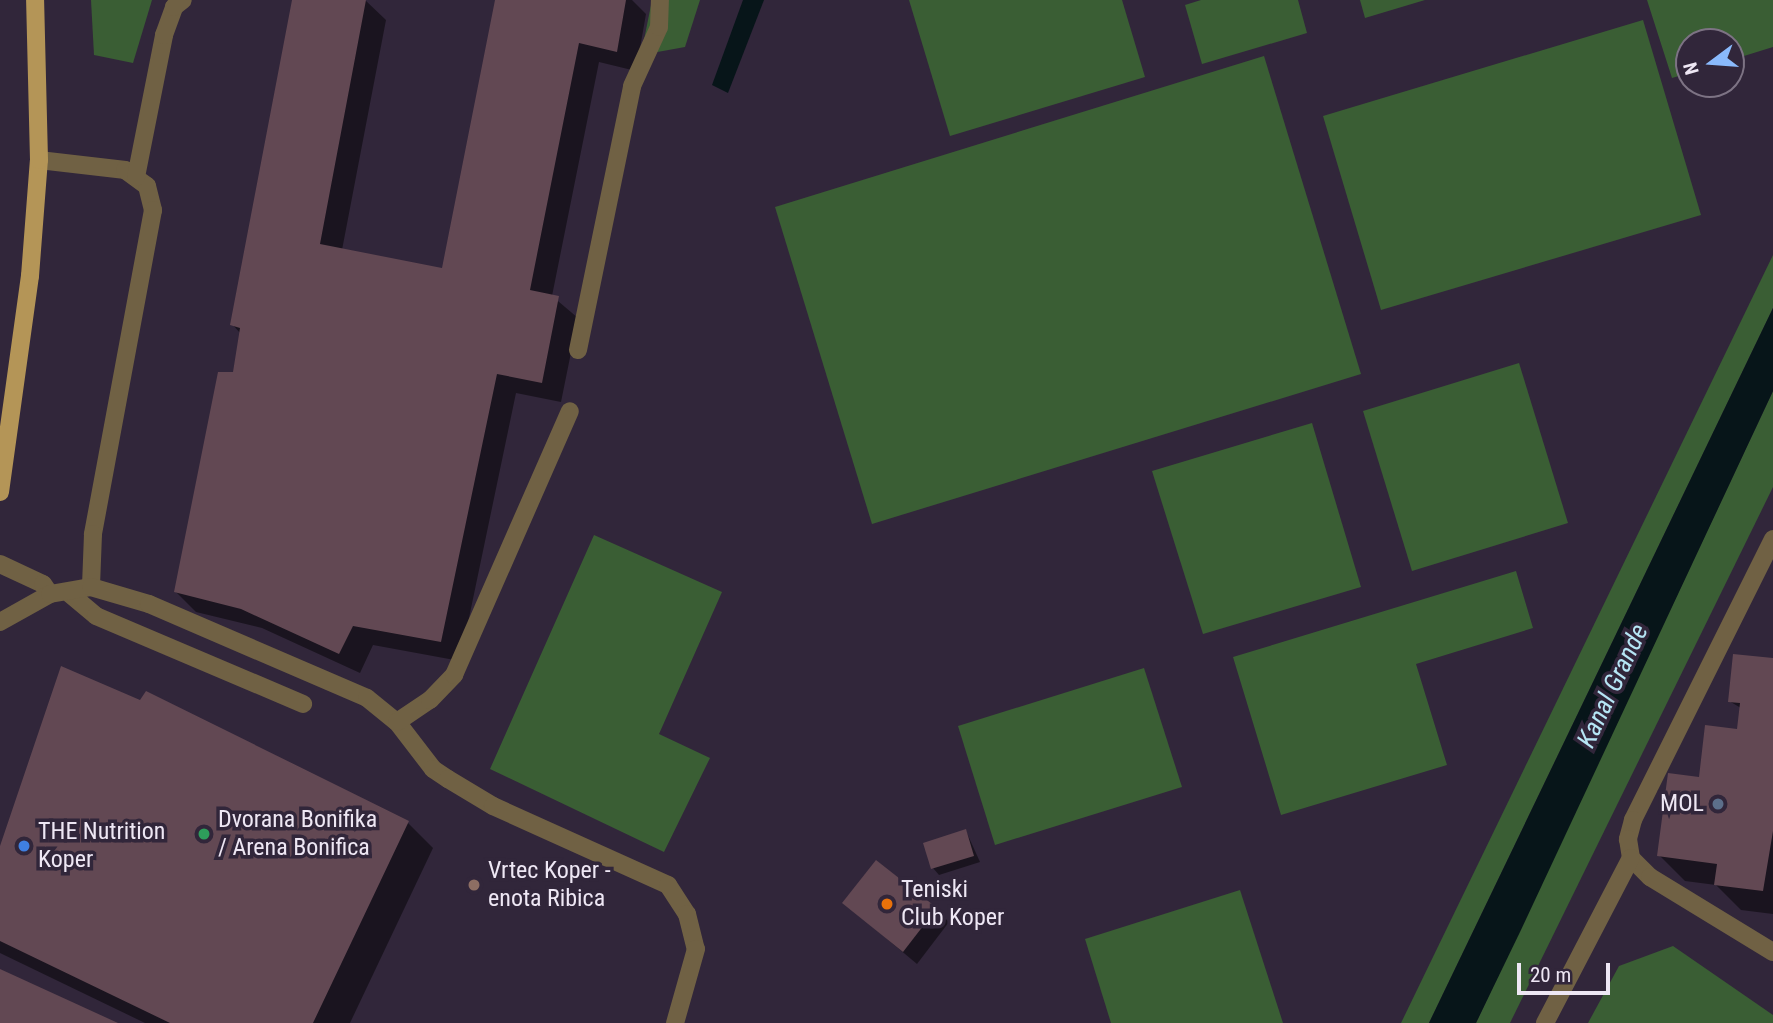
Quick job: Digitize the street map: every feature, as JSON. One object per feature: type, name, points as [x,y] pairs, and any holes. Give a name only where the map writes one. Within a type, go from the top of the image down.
[{"type":"main road","points":[[0,492],[30,276],[39,160],[35,0]]},
{"type":"lane","points":[[136,177],[164,35],[174,8],[183,0]]},
{"type":"lane","points":[[578,351],[632,86],[659,27],[660,0]]},
{"type":"lane","points":[[39,160],[125,170],[147,186],[152,210],[93,534],[91,587]]},
{"type":"lane","points":[[397,722],[430,700],[454,676],[570,411]]},
{"type":"lane","points":[[1773,539],[1633,820],[1628,839],[1632,858],[1650,877],[1773,953]]},
{"type":"lane","points":[[0,564],[43,584],[50,594]]},
{"type":"lane","points":[[0,622],[50,594],[69,594],[91,587],[149,604],[339,684],[397,722],[433,769],[448,779],[493,806],[668,885],[687,914],[696,949],[675,1023]]},
{"type":"lane","points":[[69,594],[96,616],[303,704]]},
{"type":"lane","points":[[1545,1023],[1632,858]]},
{"type":"green space","points":[[91,0],[152,0],[133,63],[94,55]]},
{"type":"green space","points":[[652,0],[700,0],[685,47],[641,55]]},
{"type":"green space","points":[[909,0],[1122,0],[1145,77],[950,136]]},
{"type":"green space","points":[[1201,0],[1298,0],[1307,33],[1202,64],[1185,5]]},
{"type":"green space","points":[[1360,0],[1425,0],[1365,18]]},
{"type":"green space","points":[[1647,0],[1773,0],[1773,47],[1745,56],[1745,28],[1675,28],[1675,77],[1672,78]]},
{"type":"green space","points":[[1643,20],[1701,215],[1381,310],[1323,116]]},
{"type":"green space","points":[[1264,56],[1361,374],[872,524],[775,207]]},
{"type":"green space","points":[[1773,255],[1773,308],[1429,1023],[1401,1023]]},
{"type":"green space","points":[[1519,363],[1568,523],[1412,571],[1363,411]]},
{"type":"green space","points":[[1773,391],[1773,487],[1510,1023],[1476,1023]]},
{"type":"green space","points":[[1312,423],[1361,587],[1203,634],[1152,471]]},
{"type":"green space","points":[[594,535],[722,592],[659,734],[710,758],[664,852],[490,769]]},
{"type":"green space","points":[[1516,571],[1533,628],[1416,664],[1447,765],[1281,815],[1233,657]]},
{"type":"green space","points":[[1144,668],[1182,787],[995,845],[958,726]]},
{"type":"green space","points":[[1240,890],[1283,1023],[1111,1023],[1085,939]]},
{"type":"green space","points":[[1673,946],[1773,1015],[1773,1023],[1588,1023],[1619,966]]},
{"type":"water","points":[[743,0],[764,0],[728,93],[712,85]]},
{"type":"water","name":"Kanal Grande","points":[[1773,308],[1773,391],[1520,932],[1476,1023],[1429,1023]]},
{"type":"building","points":[[292,0],[366,0],[320,244],[442,268],[495,0],[626,0],[617,52],[579,43],[530,290],[559,296],[542,383],[497,374],[441,642],[353,626],[339,654],[241,609],[174,592],[218,372],[233,372],[240,328],[230,325]]},
{"type":"building","name":"MOL","points":[[1733,654],[1773,658],[1773,831],[1763,891],[1714,885],[1717,864],[1657,856],[1668,773],[1699,777],[1705,725],[1737,729],[1740,703],[1728,702]]},
{"type":"building","name":"Dvorana Bonifika / Arena Bonifica","points":[[61,666],[140,700],[146,691],[409,821],[313,1023],[170,1023],[0,941],[0,846]]},
{"type":"building","points":[[966,829],[974,856],[931,869],[923,843]]},
{"type":"building","points":[[876,860],[937,908],[903,952],[842,903]]},
{"type":"building","points":[[0,969],[118,1023],[0,1023]]},
{"type":"place","name":"MOL","points":[[1718,804]]},
{"type":"place","name":"Dvorana Bonifika / Arena Bonifica","points":[[204,834]]},
{"type":"place","name":"THE Nutrition Koper","points":[[24,846]]},
{"type":"place","name":"Vrtec Koper - enota Ribica","points":[[474,885]]},
{"type":"place","name":"Teniski Club Koper","points":[[887,904]]}]
